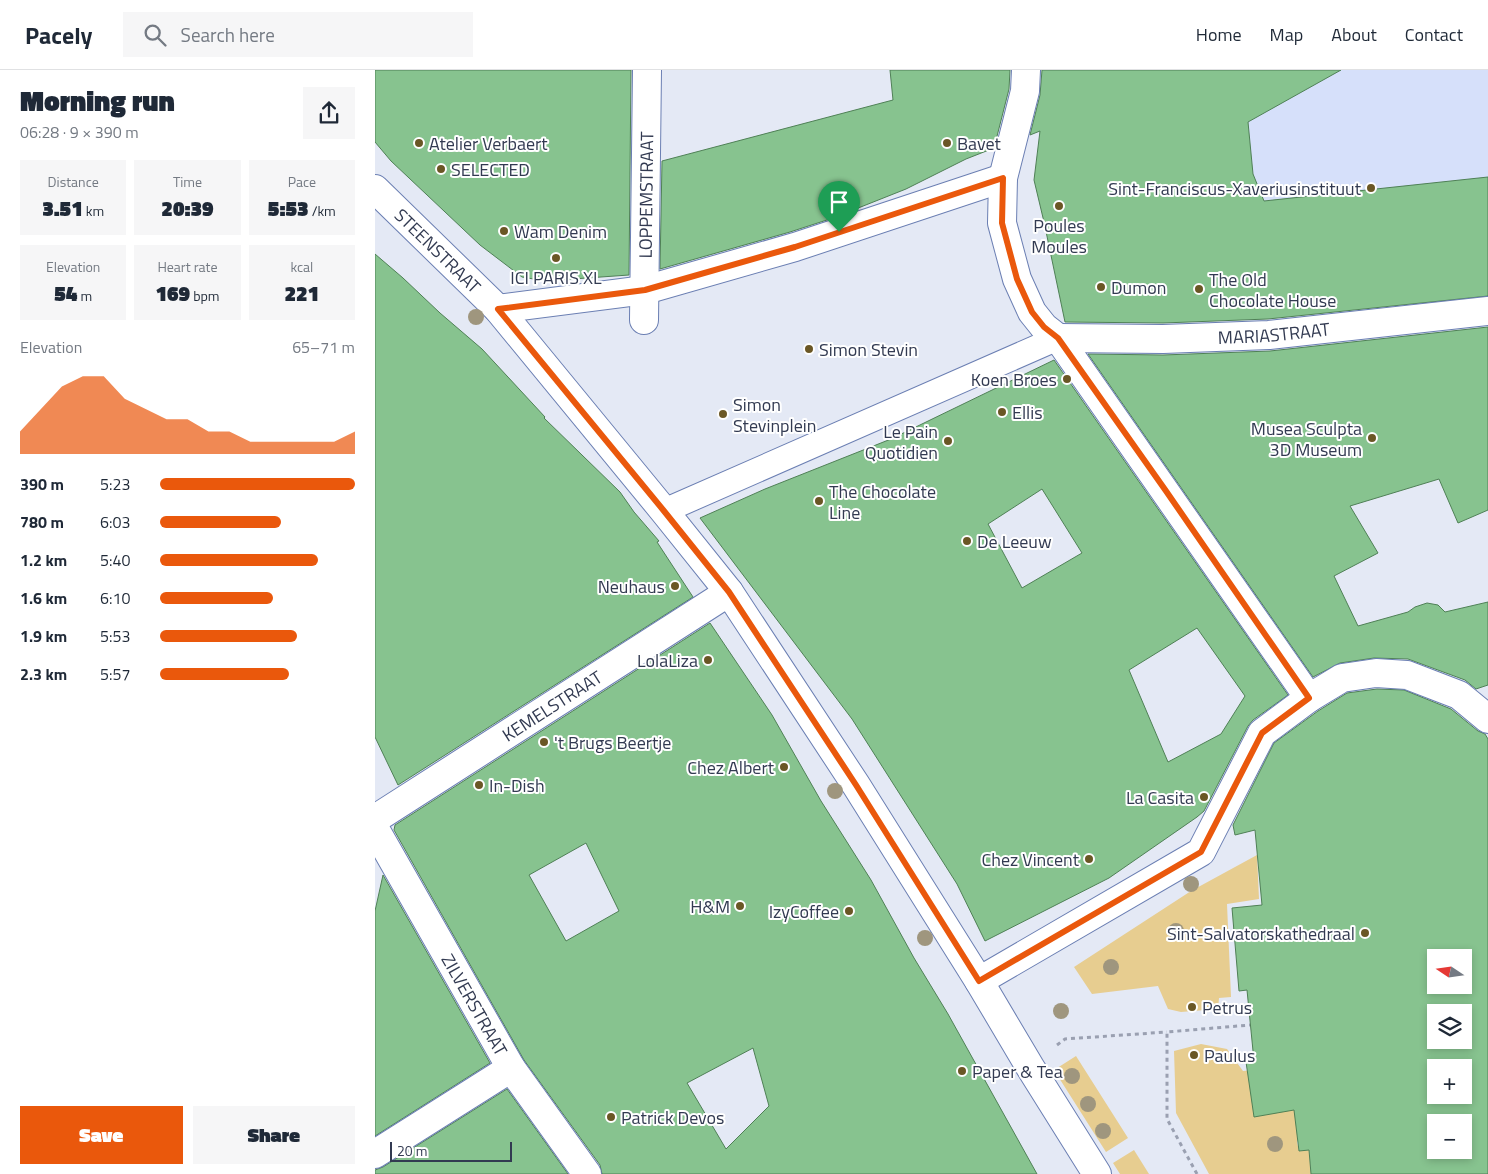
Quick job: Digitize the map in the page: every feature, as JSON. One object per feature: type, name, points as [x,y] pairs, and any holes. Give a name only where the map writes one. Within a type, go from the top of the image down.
[{"type":"street","name":"LOPPEMSTRAAT","points":[[644,320],[647,70]]},
{"type":"street","points":[[1026,70],[1025,91],[1003,178],[1002,223],[1017,279],[1032,312],[1044,327],[1058,338],[1309,698]]},
{"type":"street","points":[[498,309],[645,290],[795,247],[1003,178]]},
{"type":"street","name":"STEENSTRAAT","points":[[375,189],[498,309],[729,592],[856,785],[1097,1174]]},
{"type":"street","name":"MARIASTRAAT","points":[[1058,338],[1163,339],[1269,335],[1488,312]]},
{"type":"street","points":[[664,511],[1058,338]]},
{"type":"street","name":"KEMELSTRAAT","points":[[375,819],[729,592]]},
{"type":"street","points":[[979,981],[1201,852],[1262,733],[1309,698],[1341,678],[1375,673],[1407,674],[1459,695],[1488,719]]},
{"type":"street","name":"ZILVERSTRAAT","points":[[375,829],[511,1068],[587,1174]]},
{"type":"street","points":[[375,1154],[511,1068]]},
{"type":"path","points":[[1030,1067],[1065,1039],[1250,1025]]},
{"type":"path","points":[[1167,1032],[1167,1118],[1197,1174]]},
{"type":"shaded area","name":"Sint-Franciscus-Xaveriusinstituut","points":[[1086,70],[1488,70],[1488,279],[1260,234],[1253,174],[1235,129],[1136,133],[1037,156],[1043,104]]},
{"type":"shaded area","points":[[1257,855],[1259,899],[1227,904],[1231,997],[1219,998],[1218,1009],[1181,1012],[1168,1009],[1158,986],[1092,994],[1074,967],[1191,891]]},
{"type":"shaded area","points":[[1201,1044],[1227,1049],[1243,1071],[1254,1070],[1254,1117],[1262,1112],[1305,1108],[1297,1142],[1299,1151],[1309,1150],[1311,1174],[1209,1174],[1176,1113],[1174,1051]]},
{"type":"shaded area","points":[[1076,1056],[1128,1138],[1106,1152],[1054,1070]]},
{"type":"shaded area","points":[[1134,1150],[1149,1174],[1120,1174],[1113,1163]]},
{"type":"building","points":[[375,70],[631,70],[629,275],[545,281],[522,277],[480,245],[391,161],[375,142]]},
{"type":"building","points":[[890,70],[1010,70],[1009,89],[994,148],[966,159],[906,189],[833,218],[660,269],[662,161],[893,100]]},
{"type":"building","points":[[1042,70],[1341,70],[1248,122],[1253,174],[1264,201],[1488,177],[1488,296],[1268,319],[1163,323],[1065,322],[1034,180],[1040,131],[1030,135],[1040,95]]},
{"type":"building","points":[[375,254],[482,349],[544,418],[620,492],[634,512],[659,541],[657,542],[693,597],[398,785],[375,737]]},
{"type":"building","points":[[1488,327],[1488,510],[1458,523],[1439,479],[1350,506],[1378,553],[1334,576],[1358,626],[1408,612],[1415,607],[1427,603],[1438,605],[1445,612],[1488,602],[1488,685],[1476,689],[1465,680],[1408,659],[1374,658],[1340,663],[1313,677],[1088,354],[1163,355],[1270,351]]},
{"type":"building","points":[[1054,360],[1288,695],[1253,720],[1248,726],[1204,811],[1197,817],[1109,878],[985,941],[957,884],[852,719],[700,518],[765,489],[891,439]],"holes":[[[1042,489],[1082,553],[1022,588],[988,524]],[[1197,628],[1245,696],[1221,734],[1168,762],[1129,670]]]},
{"type":"building","points":[[710,623],[772,715],[821,801],[871,880],[1037,1174],[602,1174],[600,1165],[524,1060],[394,830],[395,825]],"holes":[[[586,843],[619,911],[566,941],[529,875]],[[753,1048],[769,1106],[726,1149],[687,1083]]]},
{"type":"building","name":"Sint-Salvatorskathedraal","points":[[1377,689],[1404,690],[1451,709],[1478,731],[1485,734],[1488,739],[1488,1174],[1311,1174],[1309,1150],[1299,1151],[1294,1110],[1254,1117],[1246,1062],[1254,1061],[1247,990],[1239,991],[1232,908],[1262,905],[1255,830],[1235,835],[1233,825],[1274,743],[1318,711],[1347,693]]},
{"type":"building","points":[[383,875],[490,1063],[375,1136],[375,911]]},
{"type":"building","points":[[507,1089],[568,1174],[375,1174],[375,1170],[383,1167]]},
{"type":"place","name":"Atelier Verbaert","points":[[419,143]]},
{"type":"place","name":"Bavet","points":[[947,143]]},
{"type":"place","name":"SELECTED","points":[[441,169]]},
{"type":"place","name":"Sint-Franciscus-Xaveriusinstituut","points":[[1371,188]]},
{"type":"place","name":"Poules Moules","points":[[1059,206]]},
{"type":"place","name":"Wam Denim","points":[[504,231]]},
{"type":"place","name":"ICI PARIS XL","points":[[556,258]]},
{"type":"place","name":"Dumon","points":[[1101,287]]},
{"type":"place","name":"The Old Chocolate House","points":[[1199,289]]},
{"type":"place","name":"Simon Stevin","points":[[809,349]]},
{"type":"place","name":"Koen Broes","points":[[1067,379]]},
{"type":"place","name":"Ellis","points":[[1002,412]]},
{"type":"place","name":"Simon Stevinplein","points":[[723,414]]},
{"type":"place","name":"Musea Sculpta 3D Museum","points":[[1372,438]]},
{"type":"place","name":"Le Pain Quotidien","points":[[948,441]]},
{"type":"place","name":"The Chocolate Line","points":[[819,501]]},
{"type":"place","name":"De Leeuw","points":[[967,541]]},
{"type":"place","name":"Neuhaus","points":[[675,586]]},
{"type":"place","name":"LolaLiza","points":[[708,660]]},
{"type":"place","name":"'t Brugs Beertje","points":[[544,742]]},
{"type":"place","name":"Chez Albert","points":[[784,767]]},
{"type":"place","name":"In-Dish","points":[[479,785]]},
{"type":"place","name":"La Casita","points":[[1204,797]]},
{"type":"place","name":"Chez Vincent","points":[[1089,859]]},
{"type":"place","name":"H&M","points":[[740,906]]},
{"type":"place","name":"IzyCoffee","points":[[849,911]]},
{"type":"place","name":"Sint-Salvatorskathedraal","points":[[1365,933]]},
{"type":"place","name":"Petrus","points":[[1192,1007]]},
{"type":"place","name":"Paulus","points":[[1194,1055]]},
{"type":"place","name":"Paper & Tea","points":[[962,1071]]},
{"type":"place","name":"Patrick Devos","points":[[611,1117]]},
{"type":"route","points":[[1003,178],[1002,223],[1017,279],[1032,312],[1044,327],[1058,338],[1309,698],[1262,733],[1201,852],[979,981],[856,785],[729,592],[498,309],[645,290],[795,247],[839,232],[1003,178]]}]
